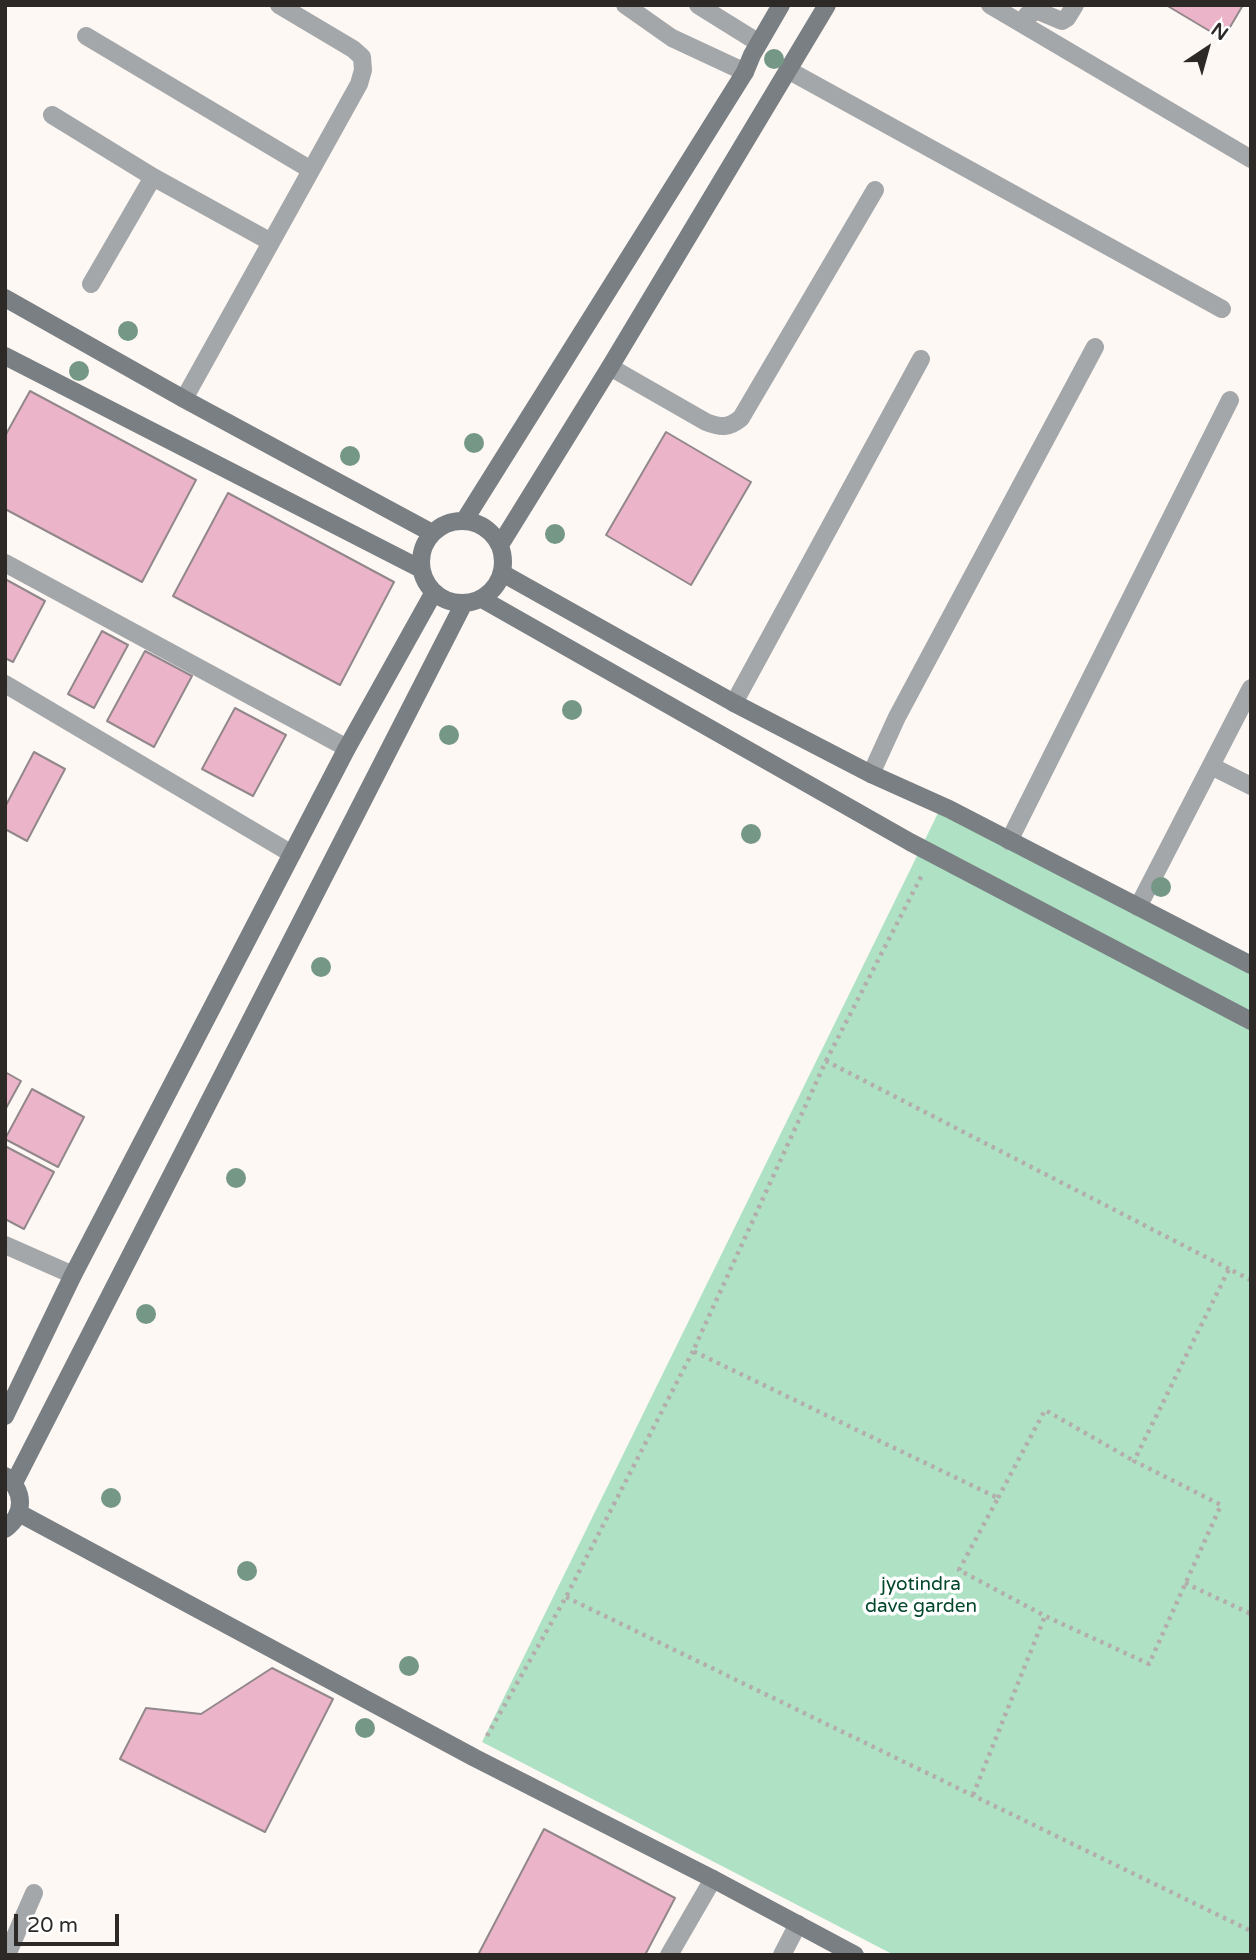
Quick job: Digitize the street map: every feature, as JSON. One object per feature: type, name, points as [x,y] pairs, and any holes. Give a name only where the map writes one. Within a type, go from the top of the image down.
[{"type":"street","points":[[184,399],[359,84],[363,71],[362,57],[353,49],[279,5]]},
{"type":"street","points":[[625,5],[673,38],[745,72]]},
{"type":"street","points":[[698,5],[759,43]]},
{"type":"street","points":[[464,521],[745,72],[780,5]]},
{"type":"street","points":[[500,545],[610,368],[827,5]]},
{"type":"street","points":[[990,5],[1251,159]]},
{"type":"street","points":[[1022,24],[1027,15],[1038,11],[1062,21],[1075,5]]},
{"type":"street","points":[[86,36],[311,170]]},
{"type":"street","points":[[788,70],[1222,309]]},
{"type":"street","points":[[52,115],[153,177],[271,242]]},
{"type":"street","points":[[91,284],[153,177]]},
{"type":"street","points":[[610,368],[706,422],[718,427],[732,426],[741,418],[875,190]]},
{"type":"street","points":[[5,298],[184,399],[432,533]]},
{"type":"street","points":[[871,774],[898,717],[1095,347]]},
{"type":"street","points":[[5,356],[421,569]]},
{"type":"street","points":[[734,703],[921,359]]},
{"type":"street","points":[[1009,841],[1230,400]]},
{"type":"street","points":[[457,520],[485,527],[495,536],[503,549],[504,564],[494,590],[482,599],[464,603],[444,600],[433,592],[421,569],[421,556],[432,533],[457,520]]},
{"type":"street","points":[[5,563],[347,748]]},
{"type":"street","points":[[502,573],[734,703],[871,774],[949,809],[1251,965]]},
{"type":"street","points":[[5,1416],[74,1275],[347,748],[433,592]]},
{"type":"street","points":[[482,599],[933,854],[1251,1021]]},
{"type":"street","points":[[5,1529],[15,1521],[21,1503],[10,1480],[464,603]]},
{"type":"street","points":[[5,684],[292,854]]},
{"type":"street","points":[[1138,907],[1251,688]]},
{"type":"street","points":[[1211,766],[1251,786]]},
{"type":"street","points":[[5,1245],[74,1275]]},
{"type":"street","points":[[19,1513],[474,1758],[713,1879],[855,1955]]},
{"type":"street","points":[[669,1955],[713,1879]]},
{"type":"street","points":[[7,1955],[34,1893]]},
{"type":"street","points":[[782,1955],[798,1924]]},
{"type":"path","points":[[474,1758],[566,1597],[693,1351],[826,1061],[933,854]]},
{"type":"path","points":[[826,1061],[1251,1280]]},
{"type":"path","points":[[1134,1461],[1229,1269]]},
{"type":"path","points":[[693,1351],[998,1498]]},
{"type":"path","points":[[1045,1410],[1134,1461],[1221,1505],[1149,1664],[1045,1616],[959,1570],[998,1498],[1045,1410]]},
{"type":"path","points":[[1185,1583],[1251,1614]]},
{"type":"path","points":[[566,1597],[1251,1931]]},
{"type":"path","points":[[973,1795],[1045,1616]]},
{"type":"green space","name":"jyotindra dave garden","points":[[940,809],[1251,970],[1251,1955],[894,1955],[482,1742]]},
{"type":"building","points":[[1166,5],[1243,5],[1223,39]]},
{"type":"building","points":[[30,391],[196,480],[142,582],[5,509],[5,436]]},
{"type":"building","points":[[666,432],[751,482],[691,585],[606,535]]},
{"type":"building","points":[[228,493],[394,582],[340,685],[173,596]]},
{"type":"building","points":[[5,579],[45,601],[13,662],[5,658]]},
{"type":"building","points":[[102,631],[128,645],[94,708],[68,694]]},
{"type":"building","points":[[145,651],[192,676],[154,747],[107,721]]},
{"type":"building","points":[[235,708],[286,735],[253,796],[202,769]]},
{"type":"building","points":[[34,752],[65,769],[27,841],[5,829],[5,807]]},
{"type":"building","points":[[5,1072],[21,1081],[5,1110]]},
{"type":"building","points":[[32,1089],[84,1117],[58,1167],[5,1139]]},
{"type":"building","points":[[5,1146],[54,1172],[24,1229],[5,1219]]},
{"type":"building","points":[[272,1668],[333,1699],[265,1832],[120,1759],[146,1708],[201,1714]]},
{"type":"building","points":[[544,1829],[675,1898],[645,1955],[478,1955]]}]
